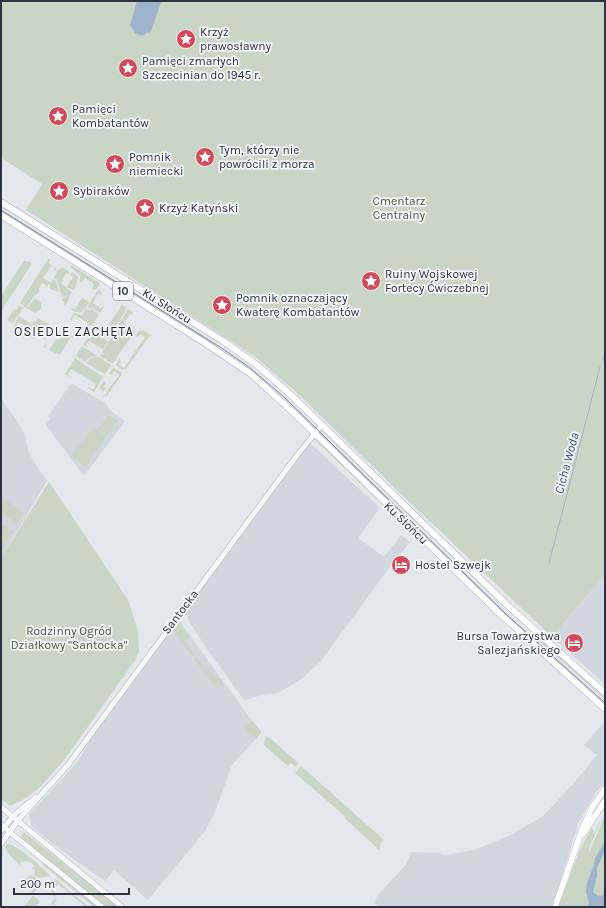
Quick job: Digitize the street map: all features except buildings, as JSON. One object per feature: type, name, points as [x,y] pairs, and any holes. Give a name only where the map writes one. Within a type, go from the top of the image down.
[{"type":"main road","name":"Ku Słońcu","points":[[1,202],[243,354],[279,384],[322,425],[508,607],[605,693]]},
{"type":"main road","name":"Ku Słońcu","points":[[1,215],[234,361],[251,374],[280,400],[498,612],[605,708]]},
{"type":"main road","points":[[555,907],[583,827],[590,811],[605,789]]},
{"type":"main road","points":[[576,846],[589,823],[605,801]]},
{"type":"street","points":[[314,433],[322,425]]},
{"type":"street","name":"Santocka","points":[[1,844],[17,820],[68,765],[314,433]]},
{"type":"street","name":"Santocka","points":[[2,828],[12,817],[45,790]]},
{"type":"street","points":[[1,807],[122,907]]},
{"type":"street","points":[[2,828],[9,831],[102,907]]},
{"type":"shaded area","points":[[73,384],[106,404],[111,411],[125,421],[84,476],[46,425],[50,418],[48,417],[70,385]]},
{"type":"shaded area","points":[[1,399],[16,419],[25,435],[29,454],[47,481],[1,558]]},
{"type":"shaded area","points":[[310,443],[380,508],[358,538],[384,557],[401,535],[410,542],[386,572],[321,661],[303,678],[278,693],[262,695],[244,700],[209,652],[190,623],[185,611]]},
{"type":"shaded area","points":[[605,574],[605,684],[552,637]]},
{"type":"shaded area","points":[[178,619],[261,733],[232,765],[213,817],[205,831],[148,900],[114,870],[105,881],[54,845],[31,826],[29,814],[76,764],[99,725]]},
{"type":"shaded area","points":[[605,721],[605,784],[596,792],[578,824],[553,907],[379,907],[375,903],[377,896],[406,865],[411,852],[439,853],[445,855],[475,850],[511,835],[543,816],[575,782],[597,755],[584,745]]},
{"type":"green space","name":"Cmentarz Centralny","points":[[1,1],[605,1],[605,574],[552,637],[296,392],[254,356],[26,210],[42,184],[1,158]]},
{"type":"green space","points":[[1,204],[240,354],[239,356],[1,207]]},
{"type":"green space","points":[[1,210],[215,344],[214,346],[1,213]]},
{"type":"green space","points":[[48,259],[50,260],[48,263],[57,269],[54,271],[55,268],[51,266],[43,278],[51,283],[54,279],[59,292],[50,289],[50,284],[48,284],[48,287],[42,283],[39,288],[39,292],[35,295],[26,308],[20,303]]},
{"type":"green space","points":[[24,261],[31,262],[31,265],[1,312],[1,296]]},
{"type":"green space","points":[[71,265],[100,283],[96,290],[92,289],[94,284],[85,278],[81,283],[80,282],[80,275],[70,267]]},
{"type":"green space","points":[[62,267],[70,272],[69,274],[66,273],[61,283],[72,292],[65,306],[62,299],[67,296],[62,297],[57,280],[54,278],[57,273],[56,272]]},
{"type":"green space","points":[[72,272],[78,277],[76,286],[73,290],[67,287],[73,277],[70,275]]},
{"type":"green space","points":[[98,290],[102,293],[101,295],[98,294],[93,303],[99,307],[99,309],[105,306],[100,313],[92,307],[90,309],[87,307]]},
{"type":"green space","points":[[35,298],[41,303],[41,309],[35,313],[27,308]]},
{"type":"green space","points":[[82,298],[89,302],[82,312],[75,312],[71,309],[75,309]]},
{"type":"green space","points":[[121,304],[127,308],[108,339],[102,335]]},
{"type":"green space","points":[[19,306],[23,308],[13,323],[7,320],[14,309],[17,310]]},
{"type":"green space","points":[[86,308],[90,311],[92,309],[99,314],[95,322],[86,330],[82,327],[85,328],[88,323],[75,315],[71,320],[74,322],[70,320],[74,313],[82,315]]},
{"type":"green space","points":[[128,309],[133,312],[124,323],[135,331],[133,335],[118,325]]},
{"type":"green space","points":[[19,316],[36,327],[37,334],[34,339],[28,335],[32,337],[35,332],[19,322],[16,327],[20,331],[13,327]]},
{"type":"green space","points":[[38,318],[50,325],[48,328],[51,331],[45,339],[38,335],[37,327],[32,324],[34,321],[36,322]]},
{"type":"green space","points":[[118,327],[132,336],[117,357],[116,356],[117,358],[113,363],[111,363],[100,356],[104,354],[102,352]]},
{"type":"green space","points":[[140,330],[150,335],[126,369],[122,370],[116,365],[119,359],[121,361],[119,365],[124,368],[145,337],[140,334],[137,337],[135,336]]},
{"type":"green space","points":[[92,331],[108,341],[103,349],[89,341],[86,345],[88,348],[83,345]]},
{"type":"green space","points":[[65,332],[74,337],[71,337],[60,355],[49,350],[56,339],[59,340]]},
{"type":"green space","points":[[82,346],[98,356],[90,357],[85,362],[76,356]]},
{"type":"green space","points":[[99,357],[111,365],[105,374],[86,363],[91,358]]},
{"type":"green space","points":[[75,358],[103,377],[94,392],[88,387],[93,390],[96,384],[71,369],[68,374],[71,378],[65,374]]},
{"type":"green space","points":[[113,368],[122,374],[107,396],[102,397],[104,394],[106,395],[107,390],[105,389],[103,391],[99,388],[104,381],[106,383],[104,387],[108,390],[119,375],[114,371],[112,375],[109,373]]},
{"type":"green space","points":[[108,415],[118,421],[107,436],[98,430]]},
{"type":"green space","points":[[92,427],[106,437],[86,466],[71,456]]},
{"type":"green space","points":[[323,430],[488,590],[488,592],[322,431]]},
{"type":"green space","points":[[320,432],[485,595],[319,435]]},
{"type":"green space","points":[[314,439],[318,440],[377,497],[377,499]]},
{"type":"green space","name":"Rodzinny Ogród Działkowy \"Santocka\"","points":[[49,482],[128,600],[138,630],[139,652],[136,659],[65,759],[41,786],[28,797],[10,806],[1,799],[1,558]]},
{"type":"green space","points":[[1,497],[24,512],[17,523],[1,513]]},
{"type":"green space","points":[[1,523],[14,531],[1,552]]},
{"type":"green space","points":[[176,623],[180,623],[189,636],[185,641],[194,654],[192,656],[173,630]]},
{"type":"green space","points":[[542,640],[605,696],[605,699],[539,641]]},
{"type":"green space","points":[[197,657],[205,669],[208,667],[217,679],[219,678],[222,681],[222,685],[217,689],[194,659]]},
{"type":"green space","points":[[253,722],[261,731],[256,739],[253,735],[251,737],[245,727]]},
{"type":"green space","points":[[269,737],[298,763],[296,767],[291,763],[288,766],[264,745],[265,738]]},
{"type":"green space","points":[[301,766],[384,840],[380,844],[379,850],[345,818],[346,817],[295,773]]},
{"type":"green space","points":[[605,811],[590,846],[589,853],[605,815],[605,907],[558,907],[579,851],[592,827],[594,834]]},
{"type":"green space","points":[[24,832],[118,907],[107,907],[92,897],[20,837]]},
{"type":"green space","points":[[7,844],[23,852],[50,876],[40,878],[32,874],[35,874],[35,869],[33,870],[32,868],[35,867],[30,862],[26,861],[20,863],[22,866],[19,864],[4,846]]},
{"type":"green space","points":[[45,863],[98,907],[94,907],[43,865]]},
{"type":"green space","points":[[31,875],[41,880],[41,885],[33,894],[31,892],[37,884],[32,880],[28,884],[23,880]]},
{"type":"green space","points":[[55,879],[89,907],[86,907],[58,884],[53,889],[57,899],[54,904],[58,907],[51,904],[55,898],[51,892]]},
{"type":"green space","points":[[33,896],[40,901],[35,907],[24,907]]},
{"type":"water","points":[[137,1],[161,2],[151,32],[146,33],[143,36],[135,33],[130,25]]},
{"type":"water","points":[[605,842],[605,850],[597,868],[597,876],[593,892],[598,896],[603,895],[605,868],[605,907],[588,907],[589,903],[586,892],[587,883],[595,858]]},
{"type":"waterway","name":"Cicha Woda","points":[[603,360],[605,353]]},
{"type":"waterway","name":"Cicha Woda","points":[[549,563],[600,367]]},
{"type":"tram line","points":[[1,210],[220,347],[249,367],[284,397],[507,615],[605,703]]},
{"type":"railway","points":[[58,192],[62,189]]},
{"type":"place","name":"Krzyż prawosławny","points":[[186,39]]},
{"type":"place","name":"Pamięci zmarłych Szczecinian do 1945 r.","points":[[128,68]]},
{"type":"place","name":"Pamięci Kombatantów","points":[[58,116]]},
{"type":"place","name":"Tym, którzy nie powrócili z morza","points":[[205,157]]},
{"type":"place","name":"Pomnik niemiecki","points":[[115,164]]},
{"type":"place","name":"Sybiraków","points":[[59,191]]},
{"type":"place","name":"Krzyż Katyński","points":[[145,208]]},
{"type":"place","name":"Ruiny Wojskowej Fortecy Ćwiczebnej","points":[[371,281]]},
{"type":"place","name":"Pomnik oznaczający Kwaterę Kombatantów","points":[[222,305]]},
{"type":"place","name":"Hostel Szwejk","points":[[401,565]]},
{"type":"place","name":"Bursa Towarzystwa Salezjańskiego","points":[[574,643]]},
{"type":"district","name":"OSIEDLE ZACHĘTA","points":[[74,331]]}]
